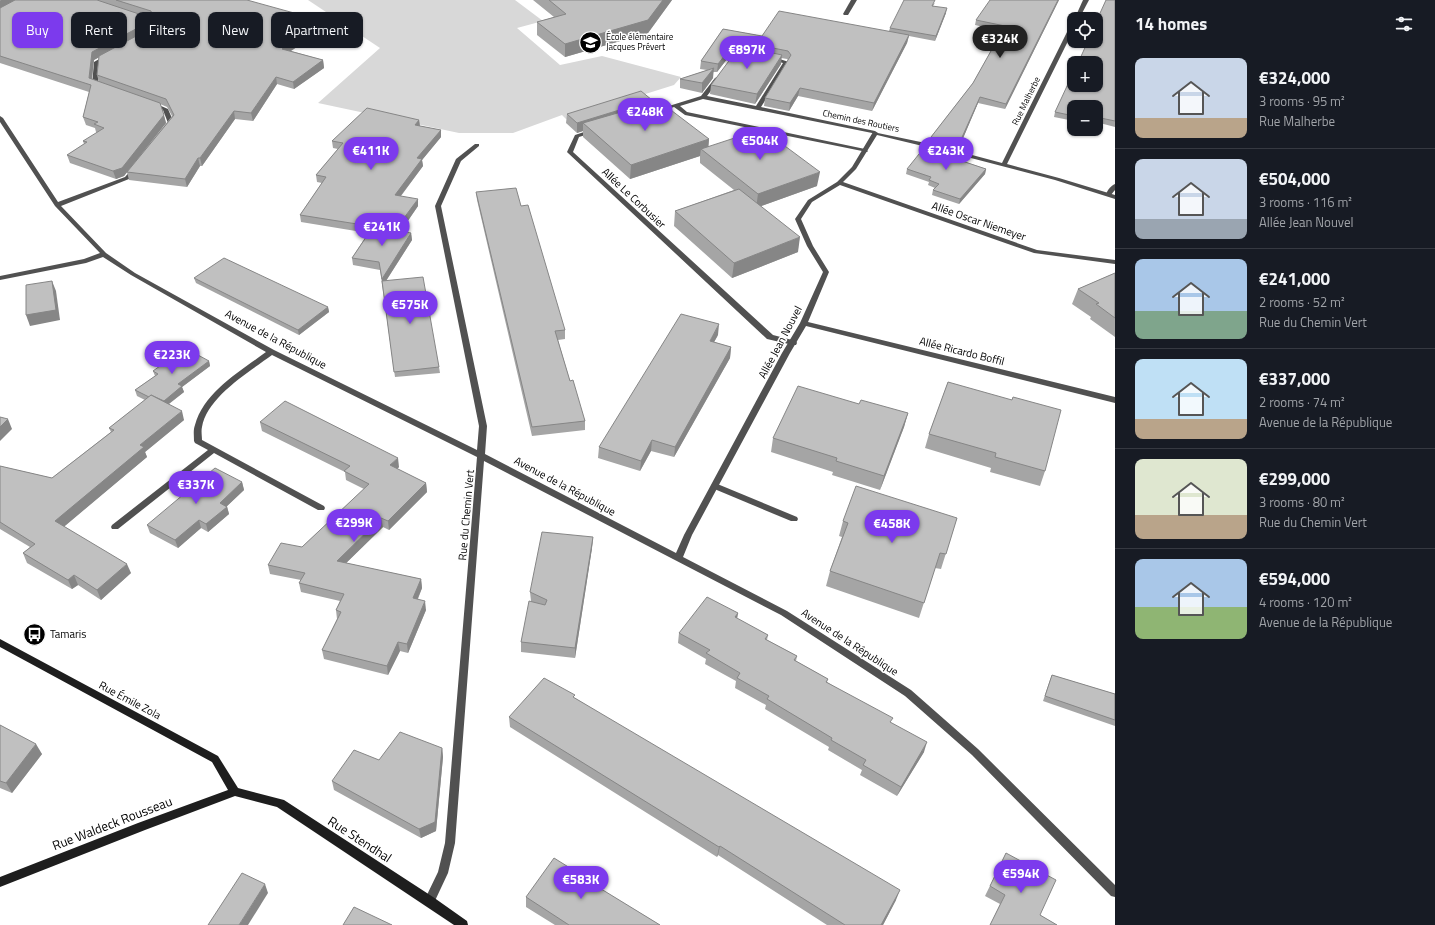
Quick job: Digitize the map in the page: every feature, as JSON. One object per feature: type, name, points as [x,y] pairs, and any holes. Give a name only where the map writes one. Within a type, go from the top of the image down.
[{"type":"street","points":[[846,14],[854,0]]},
{"type":"street","points":[[1080,12],[1086,0]]},
{"type":"street","points":[[128,14],[135,16]]},
{"type":"street","name":"Rue Malherbe","points":[[1004,166],[1067,38]]},
{"type":"street","points":[[109,90],[95,85],[97,62],[111,54]]},
{"type":"street","points":[[758,108],[786,62],[765,57]]},
{"type":"street","points":[[703,97],[722,71]]},
{"type":"street","name":"Chemin des Routiers","points":[[675,106],[703,97],[758,108],[914,141],[1057,179],[1112,196]]},
{"type":"street","points":[[144,102],[165,109],[171,123],[162,135]]},
{"type":"street","points":[[653,112],[675,106],[685,113],[865,151]]},
{"type":"street","name":"Avenue de la République","points":[[0,118],[57,205],[104,254],[133,274],[271,352],[482,456],[784,613],[908,693],[975,752],[1115,892]]},
{"type":"street","name":"Allée Le Corbusier","points":[[597,130],[577,136],[570,152],[770,337],[793,343]]},
{"type":"street","name":"Allée Jean Nouvel","points":[[678,558],[714,486],[804,323],[826,272],[810,246],[798,220],[810,201],[839,183],[854,168],[875,133]]},
{"type":"street","name":"Rue du Chemin Vert","points":[[429,901],[444,873],[450,843],[482,456],[483,426],[438,206],[458,160],[477,145]]},
{"type":"street","points":[[57,205],[127,178],[137,166]]},
{"type":"street","name":"Allée Oscar Niemeyer","points":[[839,183],[1036,252],[1115,262]]},
{"type":"street","points":[[1112,196],[1115,186]]},
{"type":"street","points":[[0,278],[86,261],[104,254]]},
{"type":"street","name":"Allée Ricardo Boffil","points":[[804,323],[1115,400]]},
{"type":"street","points":[[271,352],[220,392],[203,412],[196,431],[198,441],[320,508]]},
{"type":"street","points":[[115,526],[213,450]]},
{"type":"street","points":[[714,486],[794,519]]},
{"type":"street","name":"Rue Émile Zola","points":[[0,643],[215,758],[235,792]]},
{"type":"street","name":"Rue Stendhal","points":[[235,792],[280,803],[463,925]]},
{"type":"street","name":"Rue Waldeck Rousseau","points":[[0,882],[142,826],[235,792]]},
{"type":"shaded area","points":[[308,0],[515,0],[543,21],[517,28],[560,65],[602,56],[681,77],[674,85],[566,119],[562,115],[513,133],[459,133],[318,103],[380,48],[363,37],[363,12],[326,12]]},
{"type":"building","points":[[15,0],[97,0],[135,13],[135,29],[127,34],[127,12],[71,12],[71,48],[100,48],[92,52],[89,78],[160,103],[164,115],[122,168],[113,171],[67,155],[87,142],[83,141],[104,128],[94,124],[98,122],[83,117],[91,85],[0,56],[0,8]]},
{"type":"building","points":[[116,0],[247,0],[290,12],[271,12],[271,48],[283,48],[282,49],[323,60],[293,82],[276,77],[251,113],[234,111],[200,158],[198,158],[185,179],[127,172],[174,115],[166,99],[97,75],[99,56],[114,48],[127,48],[127,41],[135,37],[135,48],[200,48],[200,12],[151,11]]},
{"type":"building","points":[[549,0],[663,0],[648,20],[565,44],[537,22],[566,14]]},
{"type":"building","points":[[904,0],[935,0],[932,6],[947,8],[936,36],[890,28]]},
{"type":"building","points":[[990,0],[1058,0],[1006,104],[980,97],[959,144],[931,137],[973,83],[1005,26],[976,20]]},
{"type":"building","points":[[1106,0],[1115,0],[1115,121],[1103,118],[1103,100],[1067,100],[1067,115],[1055,112],[1067,86],[1067,92],[1103,92],[1103,56],[1081,56],[1085,48],[1103,48],[1103,12],[1101,12]]},
{"type":"building","points":[[779,11],[909,35],[874,103],[800,88],[790,103],[765,98],[791,55],[788,51],[738,41],[735,42],[718,64],[701,61],[723,29],[762,36]]},
{"type":"building","points":[[740,46],[782,55],[757,94],[711,85]]},
{"type":"building","points":[[714,68],[702,83],[680,79]]},
{"type":"building","points":[[641,91],[652,100],[577,123],[567,114]]},
{"type":"building","points":[[659,101],[709,139],[631,165],[583,123]]},
{"type":"building","points":[[367,108],[419,120],[415,125],[441,130],[417,158],[422,159],[395,195],[418,199],[395,230],[300,215],[326,177],[316,175],[343,143],[332,141]]},
{"type":"building","points":[[762,129],[820,172],[758,194],[701,149]]},
{"type":"building","points":[[927,144],[956,151],[953,158],[986,169],[960,199],[933,190],[939,184],[929,180],[931,177],[907,169]]},
{"type":"building","points":[[516,188],[521,206],[528,205],[565,330],[555,331],[570,381],[573,380],[585,421],[532,427],[476,192]]},
{"type":"building","points":[[739,189],[800,237],[734,263],[675,211]]},
{"type":"building","points":[[373,227],[411,233],[382,279],[379,262],[352,258]]},
{"type":"building","points":[[224,258],[328,307],[298,330],[194,278]]},
{"type":"building","points":[[1115,273],[1115,318],[1096,304],[1099,303],[1078,289]]},
{"type":"building","points":[[423,277],[439,367],[394,372],[382,281]]},
{"type":"building","points":[[52,281],[56,310],[26,315],[26,285]]},
{"type":"building","points":[[681,314],[719,324],[710,341],[731,347],[675,447],[652,440],[641,461],[599,447]]},
{"type":"building","points":[[185,348],[209,361],[178,384],[182,386],[164,401],[151,395],[149,397],[135,390],[158,374],[153,371]]},
{"type":"building","points":[[948,382],[1012,400],[1013,397],[1061,410],[1045,471],[995,457],[996,453],[929,434]]},
{"type":"building","points":[[798,386],[859,404],[861,400],[908,413],[884,476],[836,461],[837,458],[773,438]]},
{"type":"building","points":[[151,395],[182,411],[140,445],[144,447],[55,521],[127,564],[97,590],[74,575],[68,580],[23,553],[35,544],[0,522],[0,466],[52,478],[114,430],[109,428]]},
{"type":"building","points":[[285,401],[398,458],[390,465],[426,483],[388,521],[381,518],[337,561],[421,579],[413,598],[425,601],[407,644],[398,642],[387,666],[322,650],[341,612],[336,610],[344,594],[299,583],[305,573],[268,565],[281,543],[302,547],[369,484],[344,471],[350,466],[260,422]]},
{"type":"building","points":[[0,417],[8,419],[0,427]]},
{"type":"building","points":[[215,468],[242,482],[220,503],[227,507],[206,524],[199,520],[175,540],[147,525]]},
{"type":"building","points":[[856,486],[957,518],[946,554],[940,553],[924,603],[830,571],[848,523],[843,521]]},
{"type":"building","points":[[542,532],[593,537],[575,648],[521,642],[529,601],[545,605],[547,600],[530,592]]},
{"type":"building","points":[[707,597],[738,613],[735,617],[768,635],[765,639],[797,656],[794,660],[828,679],[826,682],[893,718],[890,722],[927,742],[901,787],[863,765],[866,760],[831,740],[832,738],[767,699],[769,696],[737,678],[740,673],[706,653],[710,650],[679,633]]},
{"type":"building","points":[[1052,675],[1115,694],[1115,720],[1045,696]]},
{"type":"building","points":[[544,678],[575,695],[573,697],[900,890],[881,925],[845,925],[720,846],[719,847],[509,717]]},
{"type":"building","points":[[0,725],[36,744],[6,783],[0,781]]},
{"type":"building","points":[[400,732],[442,748],[435,822],[419,829],[332,781],[354,750],[379,760]]},
{"type":"building","points":[[1006,853],[1056,880],[1040,915],[1057,925],[990,925],[1005,895],[990,886]]},
{"type":"building","points":[[554,858],[660,925],[569,925],[526,897]]},
{"type":"building","points":[[242,873],[265,884],[239,925],[208,925]]},
{"type":"building","points":[[354,907],[392,925],[343,925]]},
{"type":"place","name":"École élémentaire Jacques Prévert","points":[[590,42]]},
{"type":"place","name":"Tamaris","points":[[34,634]]}]
